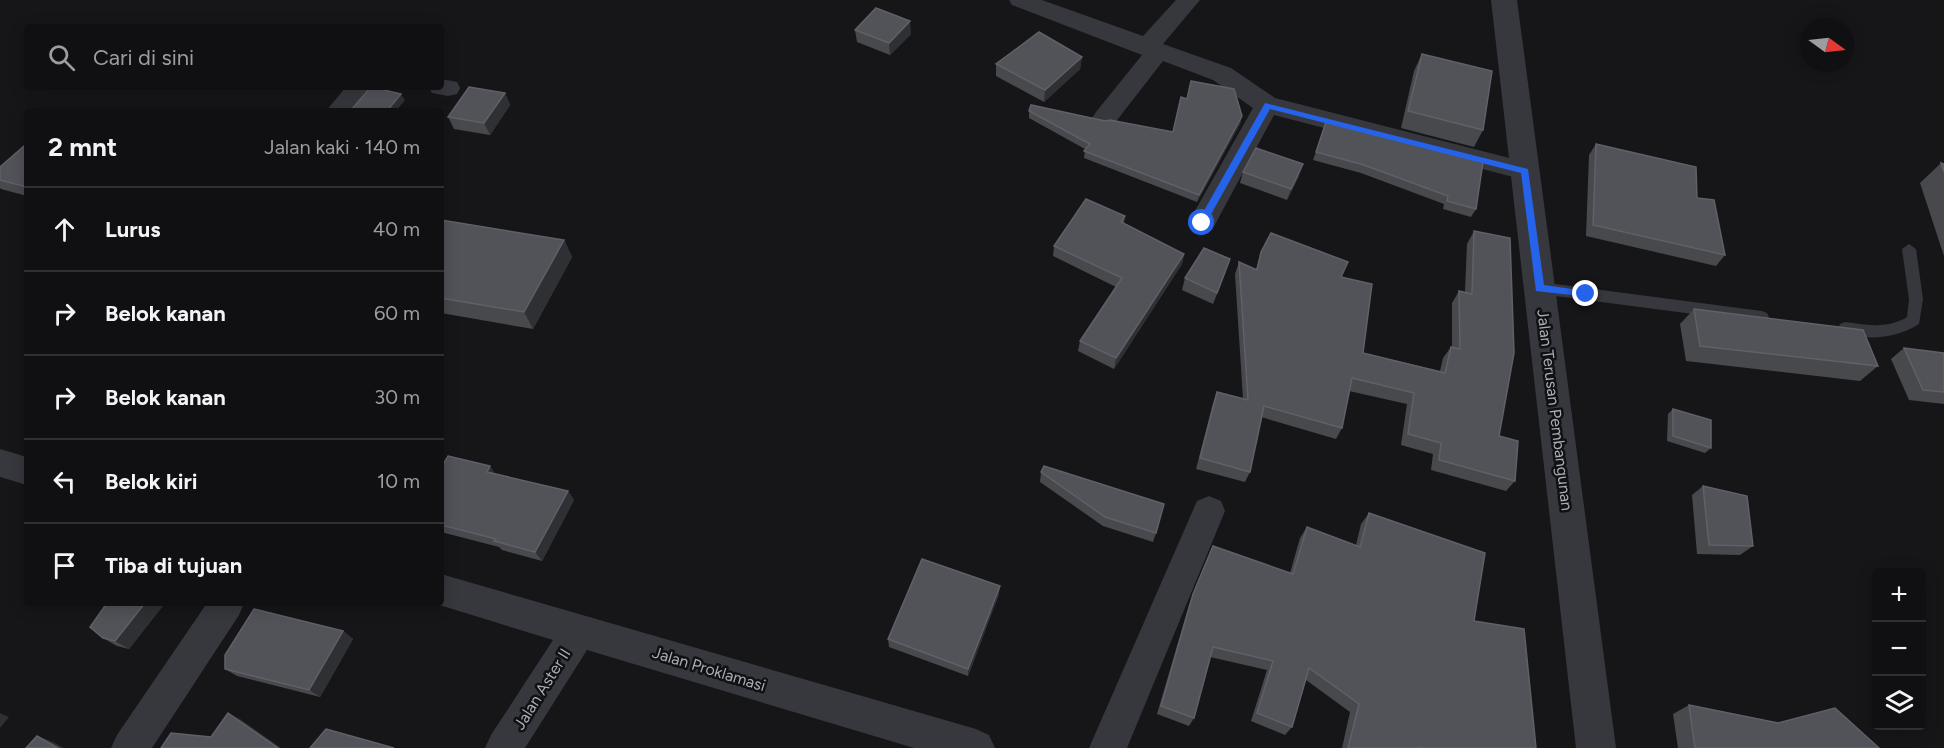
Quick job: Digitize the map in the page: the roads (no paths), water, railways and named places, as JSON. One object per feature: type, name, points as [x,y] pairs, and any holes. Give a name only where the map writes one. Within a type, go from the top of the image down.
[{"type":"street","points":[[1020,0],[1050,4],[1152,50],[1222,74],[1268,105],[1525,171]]},
{"type":"street","points":[[1105,117],[1189,0]]},
{"type":"street","name":"Jalan Terusan Pembangunan","points":[[1504,0],[1596,748]]},
{"type":"street","points":[[342,108],[357,90]]},
{"type":"street","points":[[1202,223],[1268,105]]},
{"type":"street","points":[[0,463],[24,470]]},
{"type":"street","points":[[1108,748],[1209,511]]},
{"type":"street","name":"Jalan Proklamasi","points":[[444,591],[580,630],[958,746]]},
{"type":"street","points":[[130,748],[225,606]]},
{"type":"street","name":"Jalan Aster II","points":[[504,748],[546,679],[580,630]]},
{"type":"lane","points":[[1834,327],[1882,333],[1903,328],[1914,320],[1917,300],[1909,249]]},
{"type":"lane","points":[[1540,288],[1775,319]]}]
